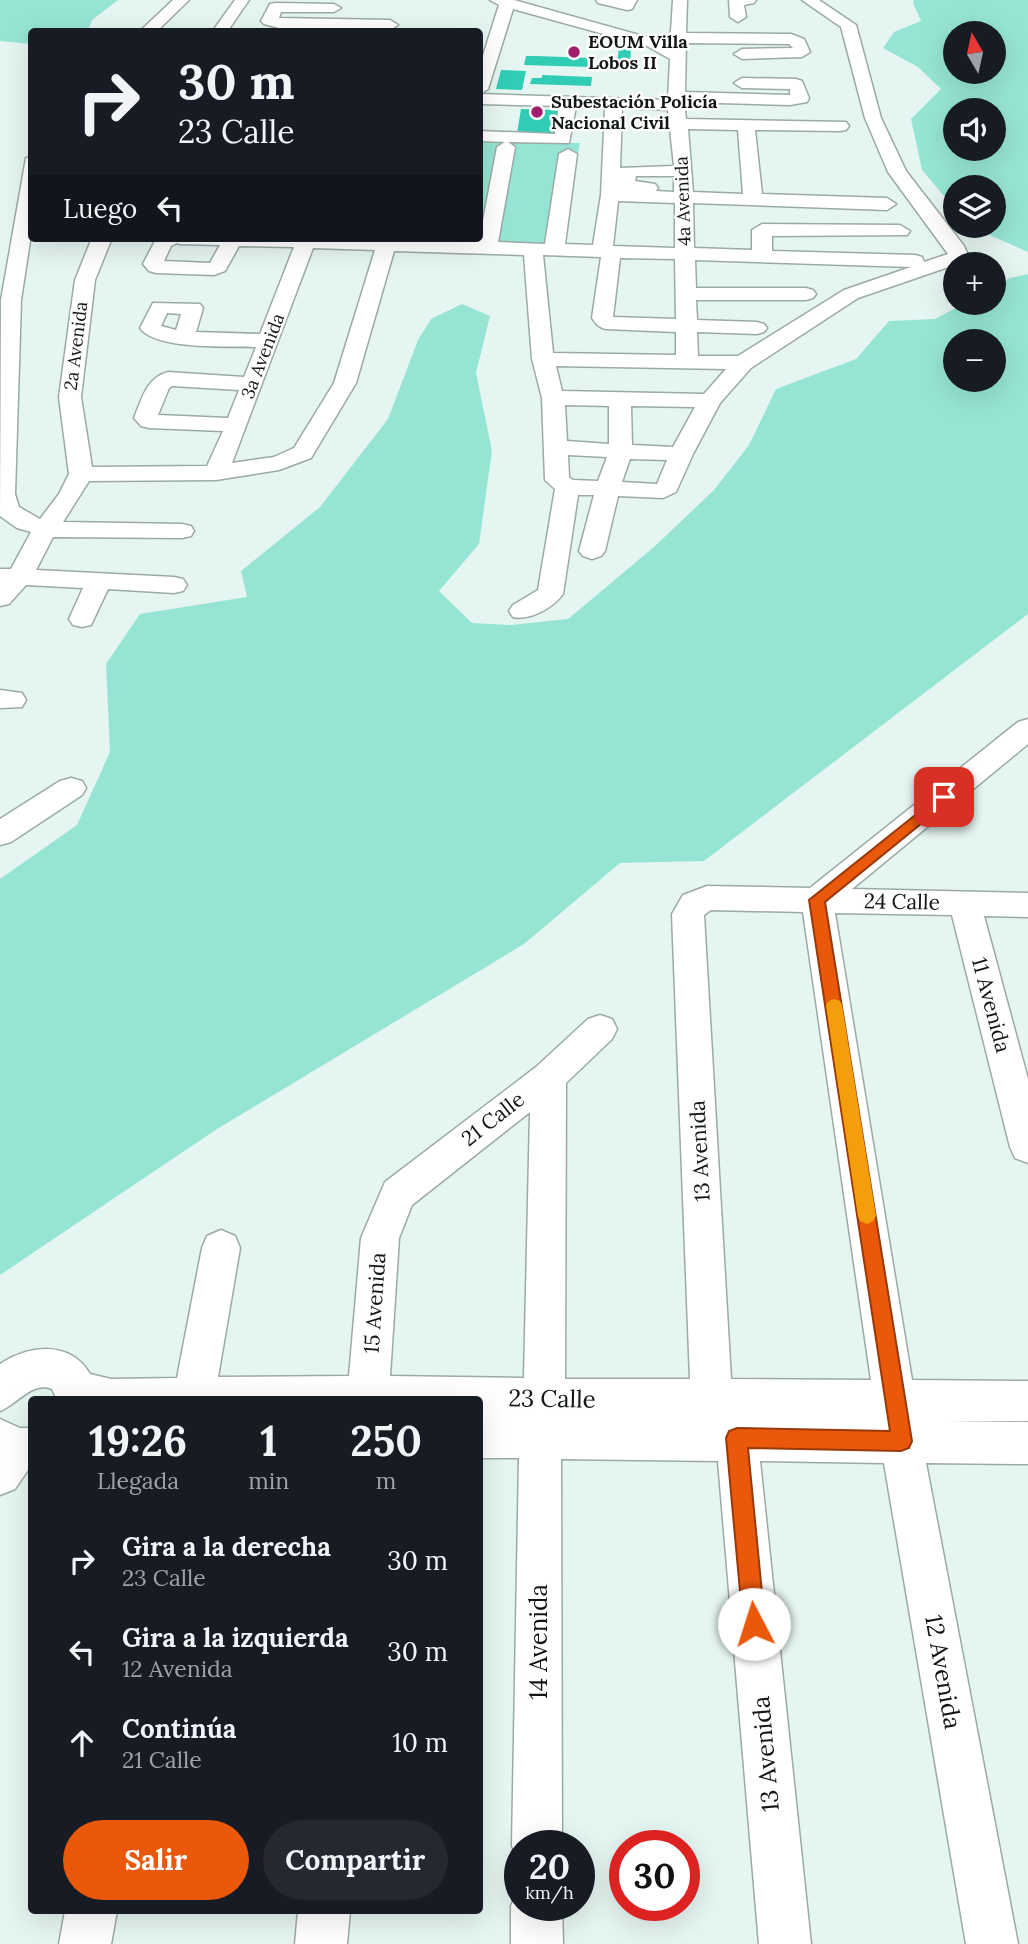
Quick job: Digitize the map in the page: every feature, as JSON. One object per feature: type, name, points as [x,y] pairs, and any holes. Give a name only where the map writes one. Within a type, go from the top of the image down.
[{"type":"street","points":[[150,28],[182,0]]},
{"type":"street","points":[[222,28],[242,0]]},
{"type":"street","points":[[603,0],[627,6],[630,0]]},
{"type":"street","points":[[749,0],[736,1],[738,16],[762,13],[759,0]]},
{"type":"street","points":[[808,0],[848,25],[873,118],[897,172],[958,252]]},
{"type":"street","points":[[483,77],[502,2],[652,43],[679,58]]},
{"type":"street","points":[[327,25],[335,4],[281,6],[272,10],[270,20],[327,25],[391,23]]},
{"type":"street","name":"4a Avenida","points":[[684,11],[676,101],[684,180],[687,361]]},
{"type":"street","points":[[483,99],[614,103],[676,101],[743,91],[742,46],[681,38]]},
{"type":"street","points":[[483,136],[563,139],[569,102]]},
{"type":"street","points":[[614,103],[602,318],[606,323],[757,328]]},
{"type":"street","points":[[679,124],[747,133],[790,143]]},
{"type":"street","points":[[747,133],[808,125],[840,126]]},
{"type":"street","points":[[808,125],[813,141],[811,144]]},
{"type":"street","points":[[747,133],[758,178],[753,201]]},
{"type":"street","points":[[487,248],[506,147]]},
{"type":"street","points":[[568,154],[543,250],[543,359],[553,397],[557,480],[567,486],[663,491],[668,487],[681,454],[710,401],[743,363],[851,294],[897,276],[943,264]]},
{"type":"street","points":[[610,160],[753,201],[815,193],[887,204]]},
{"type":"street","points":[[610,195],[684,180]]},
{"type":"street","points":[[28,188],[11,300],[3,494],[8,510],[26,523],[45,529],[182,531]]},
{"type":"street","points":[[815,193],[828,260]]},
{"type":"street","points":[[762,258],[762,230],[901,231]]},
{"type":"street","name":"2a Avenida","points":[[81,474],[69,397],[85,280],[100,242]]},
{"type":"street","points":[[165,242],[153,264],[156,267],[214,269],[218,267],[231,242]]},
{"type":"street","name":"3a Avenida","points":[[216,473],[237,425],[306,242]]},
{"type":"street","points":[[340,242],[423,242],[487,248],[685,256],[943,262]]},
{"type":"street","points":[[0,598],[10,576],[70,496],[81,474],[216,473],[279,463],[303,453],[345,383],[375,243]]},
{"type":"street","points":[[685,294],[806,294]]},
{"type":"street","points":[[184,337],[269,341]]},
{"type":"street","points":[[543,359],[743,363]]},
{"type":"street","points":[[592,551],[607,490],[621,451],[600,359]]},
{"type":"street","points":[[237,425],[149,421],[145,418],[159,385],[168,379],[252,384]]},
{"type":"street","points":[[553,397],[710,401]]},
{"type":"street","points":[[557,449],[681,454]]},
{"type":"street","points":[[522,611],[550,593],[567,486]]},
{"type":"street","points":[[10,576],[174,585]]},
{"type":"street","points":[[82,619],[99,581]]},
{"type":"street","points":[[898,1421],[817,900],[1028,729]]},
{"type":"street","points":[[0,834],[71,788]]},
{"type":"street","name":"24 Calle","points":[[694,904],[707,898],[1028,905]]},
{"type":"street","name":"13 Avenida","points":[[694,904],[688,914],[711,1400]]},
{"type":"street","name":"11 Avenida","points":[[965,904],[1028,1147]]},
{"type":"street","name":"21 Calle","points":[[389,1211],[398,1194],[548,1077],[600,1029]]},
{"type":"street","name":"14 Avenida","points":[[537,1830],[548,1077]]},
{"type":"street","name":"15 Avenida","points":[[368,1396],[380,1238],[389,1211]]},
{"type":"street","points":[[195,1396],[221,1248]]},
{"type":"street","points":[[0,1391],[18,1374],[43,1366],[60,1370],[70,1377],[78,1396]]},
{"type":"street","name":"23 Calle","points":[[483,1436],[542,1418],[711,1400],[898,1421],[1028,1443]]},
{"type":"street","name":"23 Calle","points":[[483,1411],[737,1438],[898,1421],[1028,1401]]},
{"type":"street","name":"12 Avenida","points":[[898,1421],[992,1944]]},
{"type":"street","name":"13 Avenida","points":[[737,1438],[785,1944]]},
{"type":"street","points":[[85,1944],[90,1914]]},
{"type":"street","points":[[321,1944],[324,1914]]},
{"type":"street","points":[[537,1921],[537,1944]]},
{"type":"green space","points":[[0,0],[118,0],[92,20],[89,28],[28,28],[28,44],[0,41]]},
{"type":"green space","points":[[914,0],[1028,0],[1028,252],[996,238],[1006,238],[1006,175],[943,175],[943,195],[922,170],[911,119],[941,89],[918,67],[883,48],[894,32],[921,21]]},
{"type":"green space","points":[[483,140],[580,143],[562,247],[435,243],[483,242]]},
{"type":"green space","points":[[1028,274],[1028,614],[704,861],[620,863],[524,944],[217,1129],[0,1275],[0,879],[77,825],[110,752],[106,664],[140,614],[247,597],[241,571],[320,507],[388,419],[418,340],[431,319],[462,304],[490,316],[476,373],[492,451],[479,544],[439,591],[472,623],[511,625],[568,619],[654,547],[714,490],[749,445],[776,389],[856,359],[889,321],[935,319],[943,315],[1006,315],[1006,280]]},
{"type":"building","points":[[619,47],[631,47],[630,64],[617,64]]},
{"type":"building","points":[[526,56],[592,58],[590,67],[524,65]]},
{"type":"building","points":[[501,70],[526,71],[522,90],[496,89]]},
{"type":"building","points":[[542,75],[592,77],[591,86],[530,84],[532,78],[542,78]]},
{"type":"building","points":[[521,109],[558,110],[554,134],[517,133]]},
{"type":"slow traffic","points":[[834,1005],[867,1216]]},
{"type":"place","name":"EOUM Villa Lobos II","points":[[574,52]]},
{"type":"place","name":"Subestación Policía Nacional Civil","points":[[537,112]]},
{"type":"route","points":[[754,1624],[737,1438],[901,1441],[817,900],[944,797]]}]
